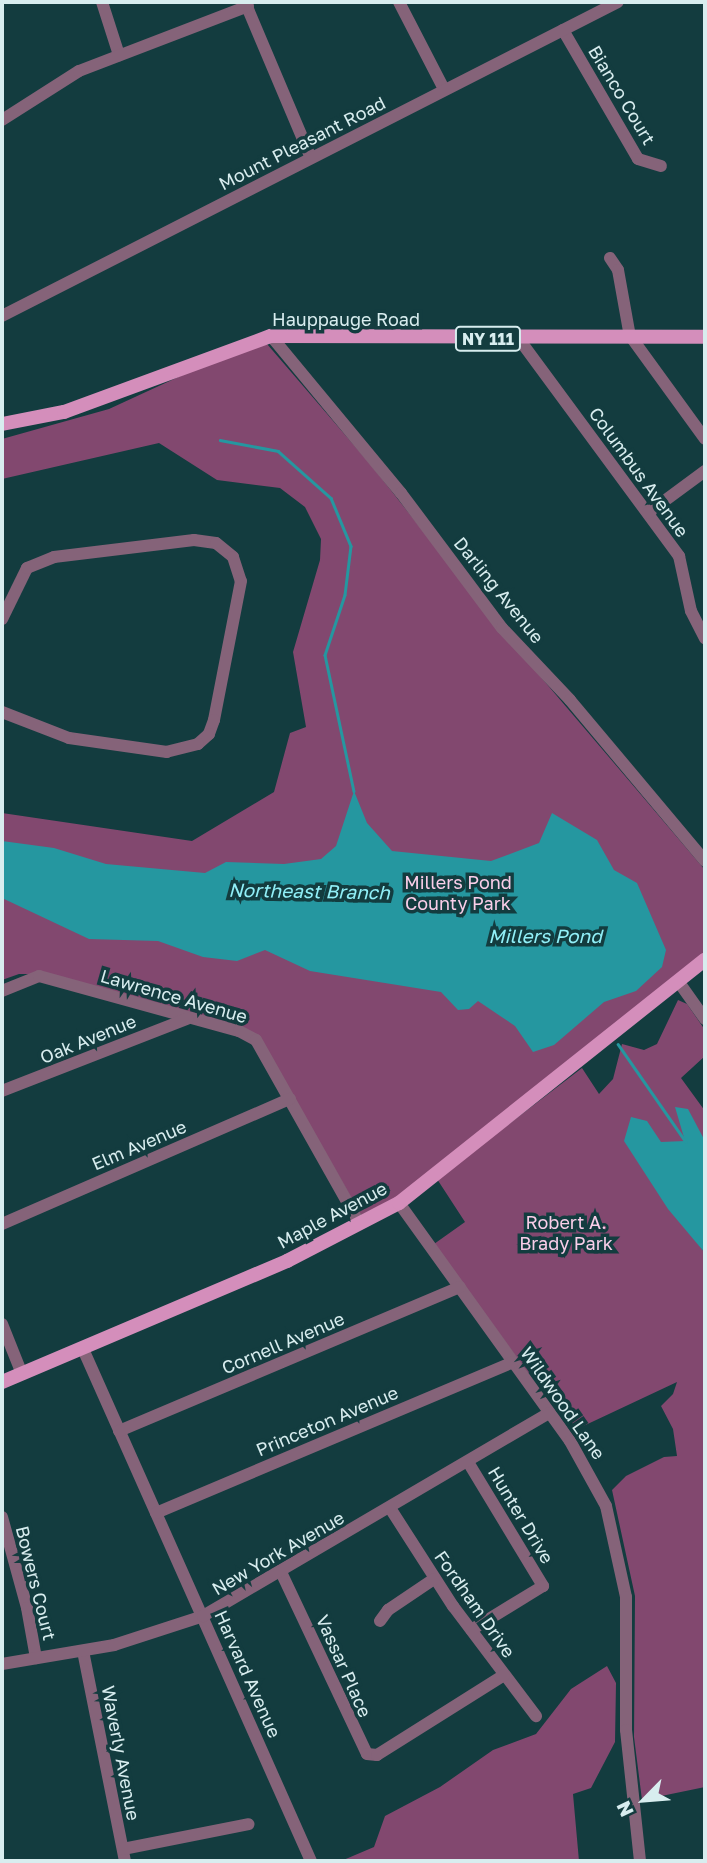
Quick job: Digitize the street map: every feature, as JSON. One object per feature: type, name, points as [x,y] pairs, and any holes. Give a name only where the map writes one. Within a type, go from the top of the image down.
[{"type":"main road","name":"Hauppauge Road","points":[[2,424],[64,412],[271,336],[519,339],[705,337]]},
{"type":"main road","name":"Maple Avenue","points":[[2,1382],[286,1261],[399,1203],[705,960]]},
{"type":"street","points":[[102,2],[119,55]]},
{"type":"street","points":[[399,2],[444,89]]},
{"type":"street","name":"Mount Pleasant Road","points":[[2,316],[618,2]]},
{"type":"street","points":[[2,120],[79,71],[246,4],[311,158]]},
{"type":"street","name":"Bianco Court","points":[[563,30],[638,159],[661,166]]},
{"type":"street","points":[[610,258],[618,270],[631,337],[705,439]]},
{"type":"street","name":"Darling Avenue","points":[[271,336],[401,493],[502,628],[570,700],[705,861]]},
{"type":"street","name":"Columbus Avenue","points":[[519,339],[679,556],[691,611],[705,639]]},
{"type":"street","points":[[648,513],[705,471]]},
{"type":"street","points":[[2,619],[27,568],[40,560],[194,540],[216,543],[233,557],[241,581],[240,602],[214,720],[209,734],[198,744],[167,751],[69,737],[2,712]]},
{"type":"street","name":"Lawrence Avenue","points":[[2,991],[39,976],[187,1019],[231,1028],[256,1040],[359,1223]]},
{"type":"street","points":[[678,981],[705,1019]]},
{"type":"street","name":"Oak Avenue","points":[[2,1091],[187,1019]]},
{"type":"street","name":"Elm Avenue","points":[[2,1224],[290,1099]]},
{"type":"street","name":"Wildwood Lane","points":[[399,1203],[591,1475],[616,1536],[626,1597],[626,1730],[640,1861]]},
{"type":"street","name":"Cornell Avenue","points":[[120,1431],[460,1287]]},
{"type":"street","points":[[2,1324],[22,1374]]},
{"type":"street","name":"Harvard Avenue","points":[[83,1349],[311,1861]]},
{"type":"street","name":"Princeton Avenue","points":[[156,1513],[513,1362]]},
{"type":"street","name":"New York Avenue","points":[[2,1664],[83,1651],[203,1616],[549,1413]]},
{"type":"street","name":"Hunter Drive","points":[[468,1462],[543,1586],[471,1630]]},
{"type":"street","name":"Fordham Drive","points":[[390,1508],[434,1579],[536,1716]]},
{"type":"street","name":"Bowers Court","points":[[2,1517],[36,1658]]},
{"type":"street","name":"Vassar Place","points":[[281,1572],[363,1749],[372,1756],[504,1675]]},
{"type":"street","points":[[380,1621],[388,1610],[434,1579]]},
{"type":"street","name":"Waverly Avenue","points":[[83,1651],[124,1855]]},
{"type":"street","points":[[124,1855],[249,1825]]},
{"type":"green space","name":"Millers Pond County Park","points":[[267,344],[371,465],[500,629],[705,870],[705,953],[397,1198],[361,1215],[259,1036],[44,974],[19,974],[2,980],[2,813],[192,841],[274,792],[290,733],[306,727],[293,652],[320,560],[321,539],[305,507],[280,488],[217,480],[159,443],[2,479],[2,439],[109,409],[200,367]]},
{"type":"green space","name":"Robert A. Brady Park","points":[[678,1000],[687,1004],[705,1030],[705,1056],[681,1078],[705,1111],[705,1219],[675,1213],[705,1253],[705,1787],[642,1800],[634,1737],[635,1596],[612,1490],[626,1476],[664,1457],[677,1456],[673,1429],[661,1406],[673,1394],[677,1382],[577,1429],[531,1371],[528,1373],[434,1244],[465,1222],[437,1179],[582,1068],[599,1094],[613,1079],[622,1044],[644,1050],[657,1044]]},
{"type":"green space","points":[[607,1666],[616,1683],[615,1742],[591,1788],[573,1794],[579,1861],[341,1861],[374,1847],[385,1816],[440,1787],[493,1750],[536,1734],[571,1689]]},
{"type":"water","name":"Millers Pond","points":[[354,791],[367,823],[392,851],[491,861],[539,843],[552,813],[597,840],[614,870],[637,883],[666,950],[662,967],[636,991],[604,1002],[554,1045],[533,1052],[515,1026],[478,1001],[469,1009],[458,1010],[441,992],[310,971],[265,950],[237,961],[203,957],[158,941],[89,939],[2,898],[2,841],[54,848],[106,864],[205,873],[226,862],[284,864],[321,859],[336,846]]},
{"type":"water","points":[[675,1107],[688,1109],[705,1141],[705,1253],[668,1209],[624,1141],[631,1117],[647,1121],[661,1142],[685,1141]]},
{"type":"waterway","points":[[220,440],[278,451],[331,498],[351,546],[345,595],[325,655],[354,791]]},
{"type":"waterway","name":"Northeast Branch","points":[[618,1044],[686,1142]]}]
